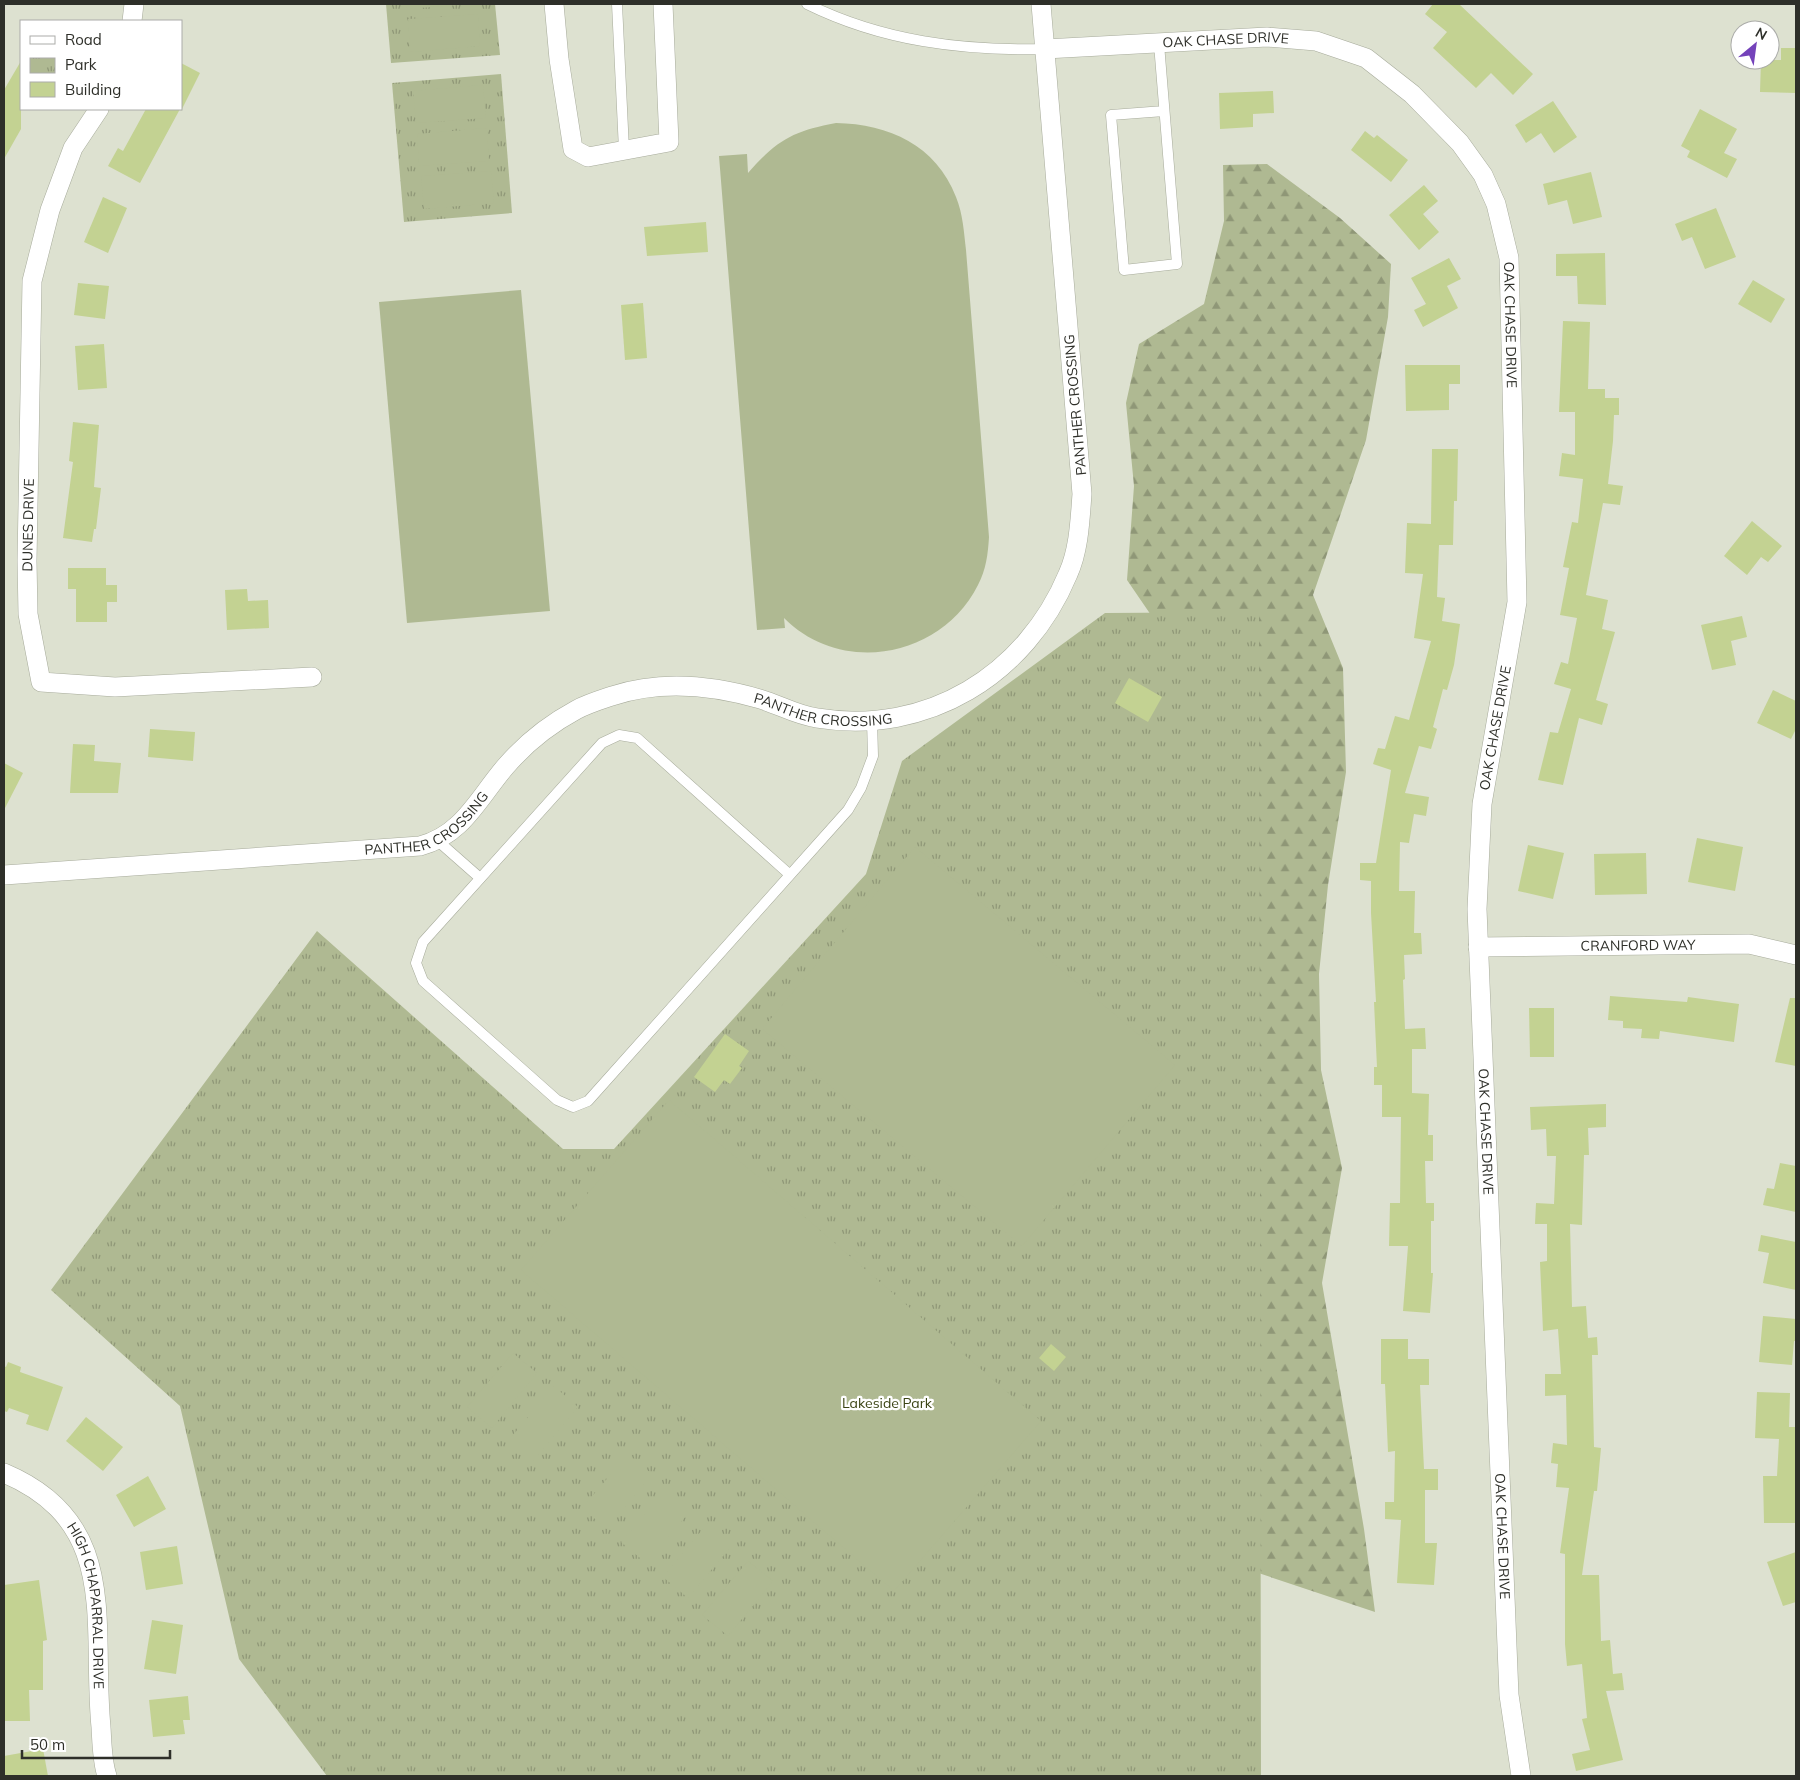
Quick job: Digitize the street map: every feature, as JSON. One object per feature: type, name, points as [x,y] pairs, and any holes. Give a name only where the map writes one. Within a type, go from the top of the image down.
[{"type":"street","points":[[132,20],[134,4]]},
{"type":"street","points":[[554,4],[559,59],[573,149],[588,157],[669,142],[663,4]]},
{"type":"street","name":"PANTHER CROSSING","points":[[4,875],[402,848],[438,842],[470,814],[506,766],[531,742],[577,709],[616,695],[653,687],[691,685],[762,700],[790,712],[817,718],[872,720],[901,718],[930,709],[985,682],[1010,662],[1033,636],[1052,607],[1069,573],[1078,533],[1082,494],[1041,4]]},
{"type":"street","name":"OAK CHASE DRIVE","points":[[1045,49],[1267,37],[1316,41],[1366,58],[1412,94],[1460,143],[1482,175],[1496,204],[1509,258],[1517,602],[1482,804],[1478,876],[1478,947],[1509,1695],[1521,1776]]},
{"type":"street","name":"DUNES DRIVE","points":[[98,110],[73,148],[50,210],[32,280],[27,561],[28,614],[41,682],[115,687],[312,677]]},
{"type":"street","name":"CRANFORD WAY","points":[[1478,947],[1749,944],[1796,955]]},
{"type":"street","name":"HIGH CHAPARRAL DRIVE","points":[[4,1473],[29,1484],[66,1515],[85,1547],[94,1575],[99,1653],[99,1715],[107,1776]]},
{"type":"lane","points":[[617,4],[624,150]]},
{"type":"lane","points":[[807,4],[884,34],[938,44],[998,50],[1045,49]]},
{"type":"lane","points":[[1159,44],[1177,264],[1124,270],[1110,115],[1164,110]]},
{"type":"lane","points":[[790,874],[637,738],[619,735],[602,743],[423,942],[416,963],[423,981],[557,1100],[573,1107],[588,1101],[848,810],[861,788],[873,756],[872,720]]},
{"type":"lane","points":[[438,842],[480,878]]},
{"type":"green space","points":[[386,4],[495,4],[500,55],[391,63]]},
{"type":"green space","points":[[406,4],[472,4],[407,9]]},
{"type":"green space","points":[[478,14],[480,46],[410,52],[408,19]]},
{"type":"green space","points":[[501,74],[512,213],[404,222],[392,83]]},
{"type":"green space","points":[[483,85],[486,118],[416,123],[413,91]]},
{"type":"green space","points":[[836,123],[856,124],[892,133],[923,151],[947,179],[956,197],[963,224],[966,250],[989,537],[986,562],[978,585],[961,610],[940,629],[916,643],[889,651],[861,652],[834,648],[807,636],[784,618],[785,628],[757,630],[719,156],[747,154],[748,173],[768,152],[787,139],[808,130]]},
{"type":"green space","points":[[487,128],[489,161],[419,166],[417,134]]},
{"type":"green space","points":[[1267,164],[1340,218],[1391,264],[1388,317],[1366,440],[1313,595],[1343,668],[1346,772],[1328,885],[1319,974],[1321,1070],[1342,1168],[1322,1283],[1364,1529],[1375,1612],[1079,1513],[1181,659],[1127,580],[1134,486],[1126,403],[1139,344],[1204,304],[1224,221],[1223,165]]},
{"type":"green space","points":[[491,171],[494,203],[424,209],[421,176]]},
{"type":"green space","points":[[521,290],[550,611],[407,623],[379,302]]},
{"type":"green space","name":"Lakeside Park","points":[[1259,612],[1261,1776],[327,1776],[239,1659],[180,1406],[51,1290],[317,931],[563,1149],[614,1149],[866,874],[902,761],[1105,613]]},
{"type":"green space","points":[[915,847],[1175,1065],[1022,1246],[762,1029]]},
{"type":"green space","points":[[669,1100],[1041,1421],[894,1591],[521,1270]]},
{"type":"green space","points":[[513,1353],[537,1373],[492,1428],[467,1407]]},
{"type":"green space","points":[[554,1386],[578,1407],[533,1461],[508,1441]]},
{"type":"green space","points":[[628,1454],[652,1474],[607,1529],[582,1508]]},
{"type":"green space","points":[[667,1488],[692,1509],[646,1563],[621,1542]]},
{"type":"green space","points":[[708,1523],[733,1544],[688,1598],[663,1577]]},
{"type":"green space","points":[[748,1561],[773,1581],[728,1636],[702,1615]]},
{"type":"building","points":[[1433,4],[1459,4],[1533,74],[1513,95],[1491,73],[1476,88],[1433,48],[1447,32],[1425,14]]},
{"type":"building","points":[[1781,48],[1796,48],[1796,93],[1760,92],[1761,70],[1780,70]]},
{"type":"building","points":[[20,63],[21,129],[4,159],[4,90]]},
{"type":"building","points":[[182,64],[200,73],[182,109]]},
{"type":"building","points":[[1273,91],[1274,113],[1253,114],[1253,127],[1220,129],[1219,93]]},
{"type":"building","points":[[1553,101],[1577,137],[1554,153],[1541,133],[1526,143],[1515,125]]},
{"type":"building","points":[[1700,109],[1737,129],[1724,153],[1737,159],[1727,178],[1687,157],[1690,151],[1681,146]]},
{"type":"building","points":[[145,110],[179,110],[140,183],[108,166],[118,148],[123,151]]},
{"type":"building","points":[[1365,131],[1374,138],[1377,135],[1408,160],[1391,182],[1351,150]]},
{"type":"building","points":[[1591,172],[1602,217],[1573,224],[1567,200],[1548,205],[1543,184]]},
{"type":"building","points":[[1424,185],[1438,201],[1423,214],[1439,232],[1419,250],[1389,215]]},
{"type":"building","points":[[103,197],[127,208],[108,253],[84,242]]},
{"type":"building","points":[[1716,208],[1736,257],[1705,269],[1692,237],[1682,241],[1675,224]]},
{"type":"building","points":[[706,222],[708,252],[647,256],[644,227]]},
{"type":"building","points":[[1605,253],[1606,305],[1578,304],[1577,276],[1556,276],[1556,254]]},
{"type":"building","points":[[1449,258],[1461,279],[1447,286],[1458,308],[1423,327],[1414,310],[1426,304],[1411,278]]},
{"type":"building","points":[[1753,280],[1785,299],[1771,323],[1738,304]]},
{"type":"building","points":[[78,283],[109,286],[105,319],[74,315]]},
{"type":"building","points":[[643,303],[647,358],[625,360],[621,305]]},
{"type":"building","points":[[1563,321],[1590,322],[1588,389],[1605,389],[1605,398],[1619,398],[1619,415],[1614,415],[1608,484],[1623,486],[1620,505],[1603,503],[1586,595],[1608,600],[1602,629],[1615,632],[1596,700],[1608,704],[1602,725],[1579,718],[1563,785],[1538,780],[1550,732],[1558,733],[1571,689],[1554,684],[1561,662],[1568,664],[1577,618],[1560,615],[1569,568],[1563,567],[1572,522],[1578,523],[1583,479],[1559,476],[1562,453],[1575,455],[1575,412],[1559,412]]},
{"type":"building","points":[[104,344],[107,388],[78,390],[75,346]]},
{"type":"building","points":[[1405,365],[1460,365],[1460,384],[1449,384],[1449,410],[1406,411]]},
{"type":"building","points":[[73,422],[99,425],[94,487],[101,488],[96,529],[94,529],[92,542],[63,538],[73,462],[69,461]]},
{"type":"building","points":[[1432,449],[1458,449],[1457,501],[1454,501],[1453,545],[1439,545],[1437,597],[1445,598],[1442,621],[1460,624],[1454,665],[1447,690],[1443,689],[1433,727],[1437,729],[1431,749],[1419,746],[1405,793],[1429,797],[1426,816],[1414,814],[1409,843],[1400,842],[1399,891],[1415,891],[1414,933],[1421,933],[1422,954],[1404,955],[1405,979],[1403,980],[1405,1029],[1425,1028],[1426,1049],[1412,1049],[1412,1093],[1429,1094],[1428,1135],[1433,1135],[1433,1161],[1425,1161],[1426,1203],[1434,1203],[1434,1221],[1431,1221],[1431,1273],[1433,1273],[1430,1313],[1403,1311],[1408,1246],[1389,1246],[1390,1203],[1400,1203],[1401,1117],[1382,1117],[1382,1085],[1374,1085],[1374,1067],[1377,1067],[1371,881],[1360,880],[1360,863],[1376,863],[1391,770],[1373,764],[1378,748],[1385,749],[1395,716],[1409,720],[1431,641],[1414,638],[1423,574],[1405,573],[1407,523],[1431,524]]},
{"type":"building","points":[[1752,521],[1782,546],[1768,562],[1761,557],[1747,575],[1724,556]]},
{"type":"building","points":[[68,568],[106,568],[106,585],[117,585],[117,602],[107,602],[107,622],[76,622],[76,589],[68,589]]},
{"type":"building","points":[[247,589],[248,601],[268,600],[269,628],[227,630],[225,590]]},
{"type":"building","points":[[1742,616],[1747,637],[1731,641],[1736,665],[1712,670],[1701,625]]},
{"type":"building","points":[[1129,678],[1162,697],[1148,722],[1115,703]]},
{"type":"building","points":[[1773,690],[1796,701],[1796,729],[1791,739],[1757,723]]},
{"type":"building","points":[[150,729],[195,732],[193,761],[148,757]]},
{"type":"building","points":[[73,744],[95,745],[94,761],[121,763],[118,793],[70,793]]},
{"type":"building","points":[[4,763],[23,773],[4,810]]},
{"type":"building","points":[[1697,838],[1743,847],[1735,891],[1688,882]]},
{"type":"building","points":[[1528,845],[1564,853],[1553,899],[1518,891]]},
{"type":"building","points":[[1646,853],[1647,894],[1595,895],[1594,854]]},
{"type":"building","points":[[1610,996],[1687,1002],[1688,997],[1739,1004],[1734,1042],[1660,1031],[1659,1039],[1641,1038],[1642,1029],[1623,1028],[1623,1021],[1608,1020]]},
{"type":"building","points":[[1790,998],[1796,998],[1796,1066],[1775,1062]]},
{"type":"building","points":[[1529,1008],[1554,1008],[1554,1057],[1530,1057]]},
{"type":"building","points":[[725,1034],[749,1051],[739,1066],[742,1068],[730,1084],[724,1080],[715,1092],[694,1077]]},
{"type":"building","points":[[1606,1104],[1606,1127],[1588,1128],[1589,1155],[1584,1155],[1582,1225],[1570,1224],[1572,1307],[1586,1306],[1588,1338],[1597,1337],[1598,1355],[1592,1355],[1594,1447],[1601,1448],[1597,1491],[1594,1491],[1582,1575],[1599,1575],[1601,1641],[1610,1640],[1613,1674],[1622,1673],[1624,1690],[1606,1691],[1623,1760],[1576,1771],[1572,1754],[1590,1750],[1582,1719],[1587,1718],[1582,1664],[1567,1666],[1565,1644],[1565,1554],[1560,1553],[1569,1488],[1556,1487],[1558,1464],[1551,1463],[1553,1443],[1567,1445],[1566,1395],[1545,1396],[1545,1374],[1561,1374],[1558,1329],[1543,1331],[1540,1262],[1547,1261],[1547,1224],[1535,1224],[1536,1203],[1554,1204],[1556,1156],[1547,1156],[1546,1129],[1531,1130],[1530,1107]]},
{"type":"building","points":[[1780,1163],[1796,1166],[1796,1212],[1763,1205],[1767,1188],[1774,1189]]},
{"type":"building","points":[[1761,1235],[1796,1242],[1796,1290],[1763,1283],[1769,1253],[1758,1251]]},
{"type":"building","points":[[1763,1316],[1796,1319],[1796,1341],[1794,1341],[1792,1365],[1759,1362]]},
{"type":"building","points":[[1381,1339],[1408,1339],[1408,1359],[1429,1359],[1429,1385],[1420,1385],[1424,1469],[1438,1469],[1438,1490],[1425,1490],[1425,1543],[1437,1543],[1434,1585],[1397,1583],[1401,1520],[1385,1519],[1385,1502],[1394,1502],[1395,1451],[1388,1452],[1385,1384],[1381,1384]]},
{"type":"building","points":[[1051,1344],[1066,1357],[1054,1371],[1039,1358]]},
{"type":"building","points":[[8,1362],[21,1367],[20,1372],[63,1387],[48,1431],[26,1424],[29,1415],[9,1408],[7,1412],[4,1411],[4,1366],[6,1367]]},
{"type":"building","points":[[1757,1392],[1790,1393],[1789,1427],[1796,1427],[1796,1523],[1764,1523],[1763,1476],[1777,1476],[1779,1439],[1755,1438]]},
{"type":"building","points":[[86,1417],[123,1447],[103,1471],[66,1441]]},
{"type":"building","points":[[148,1476],[166,1509],[134,1527],[116,1495]]},
{"type":"building","points":[[177,1546],[183,1584],[146,1590],[140,1552]]},
{"type":"building","points":[[1796,1552],[1796,1602],[1783,1606],[1767,1562]]},
{"type":"building","points":[[39,1580],[47,1640],[43,1641],[43,1690],[29,1690],[30,1721],[4,1721],[4,1585]]},
{"type":"building","points":[[152,1620],[183,1625],[176,1674],[144,1669]]},
{"type":"building","points":[[188,1696],[190,1720],[183,1720],[185,1734],[153,1737],[149,1700]]},
{"type":"building","points":[[43,1749],[48,1776],[4,1776],[4,1756]]}]
